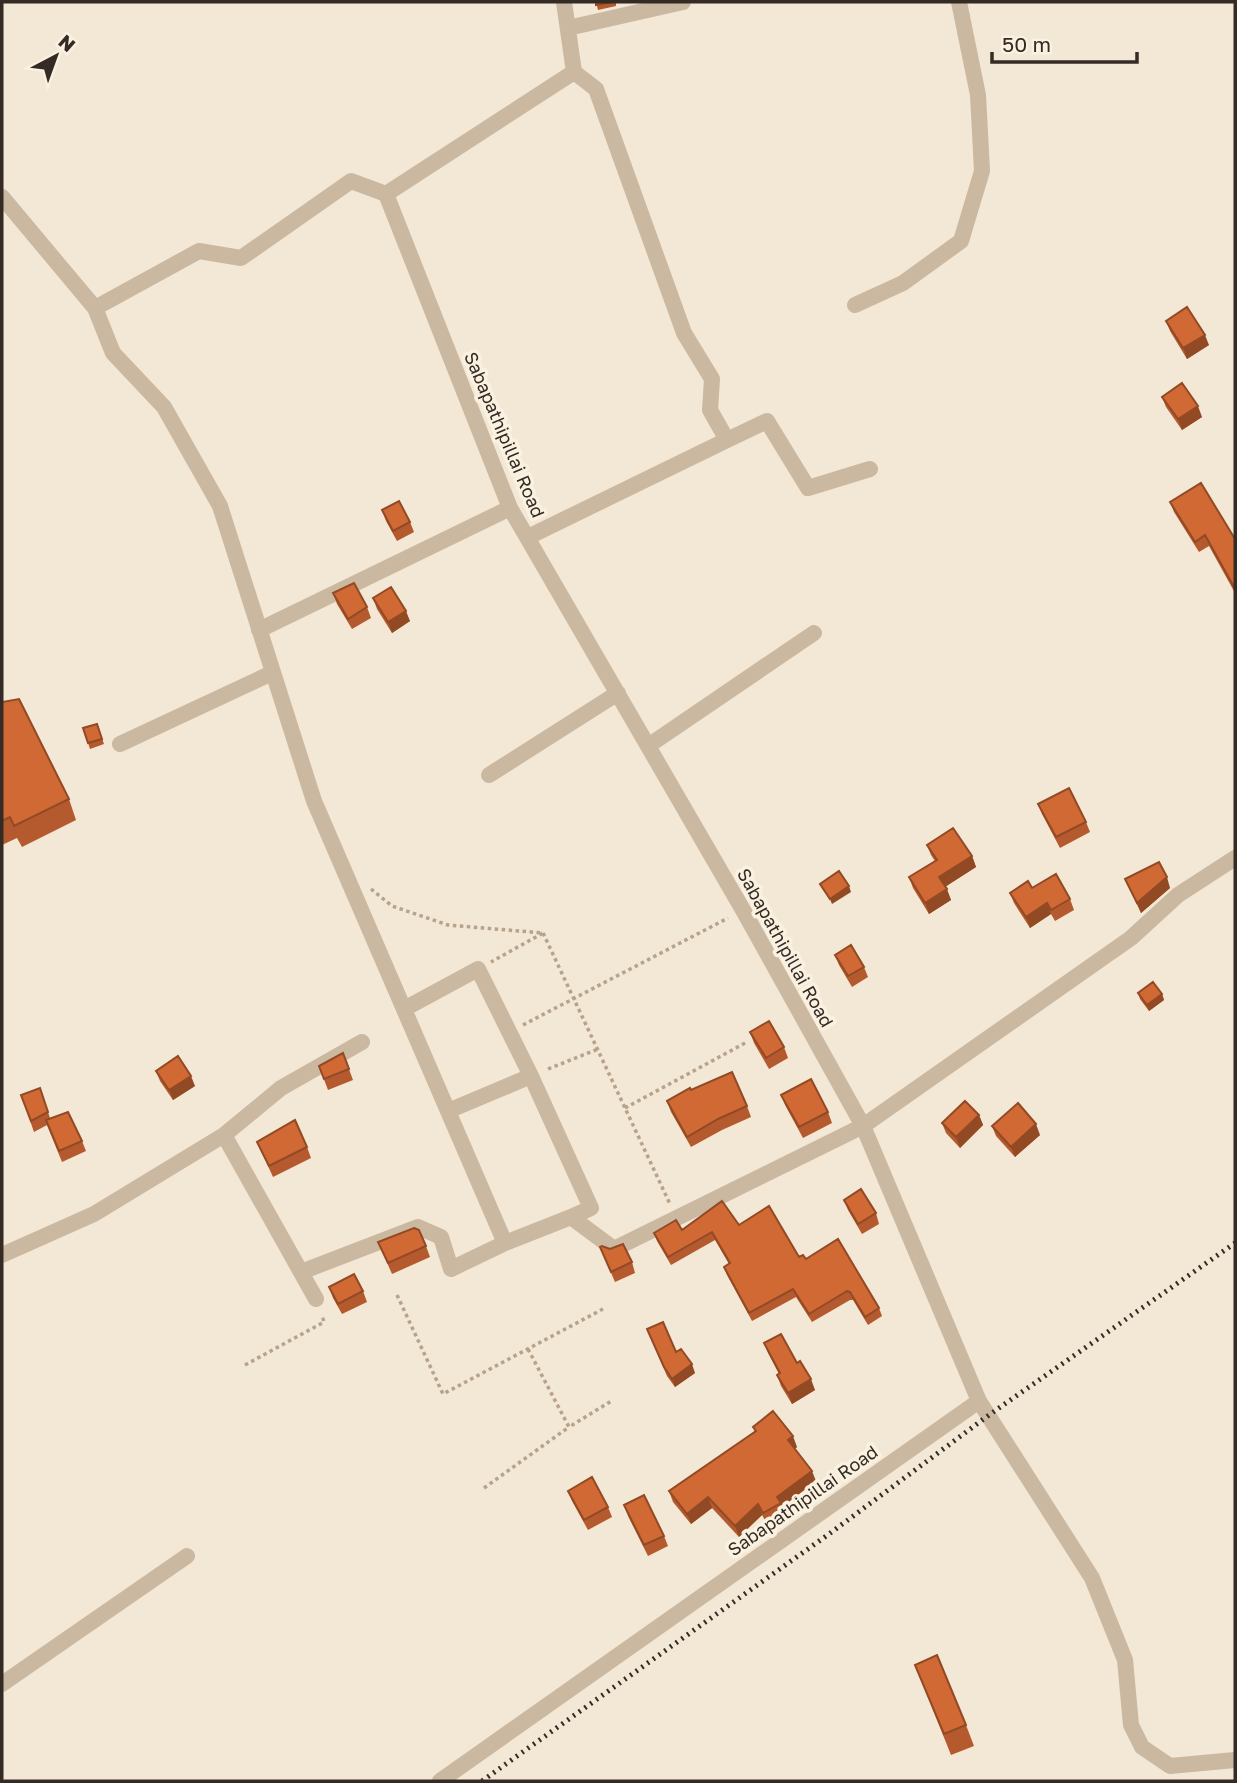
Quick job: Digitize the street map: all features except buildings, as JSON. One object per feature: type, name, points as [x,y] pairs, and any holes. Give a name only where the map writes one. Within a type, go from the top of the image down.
[{"type":"street","points":[[564,2],[574,72],[596,89],[684,332],[712,379],[710,410],[727,440]]},
{"type":"street","points":[[568,28],[683,2]]},
{"type":"street","points":[[855,305],[903,283],[961,241],[982,171],[978,95],[959,2]]},
{"type":"street","points":[[95,308],[199,251],[240,258],[351,181],[386,194],[574,72]]},
{"type":"street","name":"Sabapathipillai Road","points":[[386,194],[510,508],[743,910],[863,1126],[979,1401],[440,1781]]},
{"type":"street","points":[[2,197],[95,308],[113,353],[164,407],[220,506],[314,801],[505,1243]]},
{"type":"street","points":[[528,537],[767,421],[808,488],[870,469]]},
{"type":"street","points":[[259,630],[510,508]]},
{"type":"street","points":[[649,746],[814,633]]},
{"type":"street","points":[[120,744],[272,673]]},
{"type":"street","points":[[489,775],[618,693]]},
{"type":"street","points":[[571,1217],[614,1249],[863,1126],[1131,938],[1178,895],[1235,858]]},
{"type":"street","points":[[301,1272],[418,1227],[441,1237],[451,1269],[505,1243],[591,1208],[531,1076],[478,969],[404,1009]]},
{"type":"street","points":[[2,1255],[94,1214],[224,1135],[281,1088],[362,1042]]},
{"type":"street","points":[[448,1111],[531,1076]]},
{"type":"street","points":[[224,1135],[316,1299]]},
{"type":"street","points":[[979,1401],[1092,1578],[1125,1661],[1131,1725],[1142,1747],[1170,1766],[1235,1760]]},
{"type":"street","points":[[2,1684],[187,1556]]},
{"type":"path","points":[[342,866],[392,906],[448,925],[543,933]]},
{"type":"path","points":[[509,1032],[743,910]]},
{"type":"path","points":[[478,969],[543,933]]},
{"type":"path","points":[[543,933],[677,1218]]},
{"type":"path","points":[[625,1108],[747,1042]]},
{"type":"path","points":[[531,1076],[598,1049]]},
{"type":"path","points":[[397,1295],[443,1394],[603,1310]]},
{"type":"path","points":[[245,1365],[324,1322],[316,1299]]},
{"type":"path","points":[[528,1349],[569,1427]]},
{"type":"path","points":[[484,1489],[569,1427],[613,1400]]},
{"type":"railway","points":[[482,1781],[829,1534],[989,1415],[1235,1243]]}]
